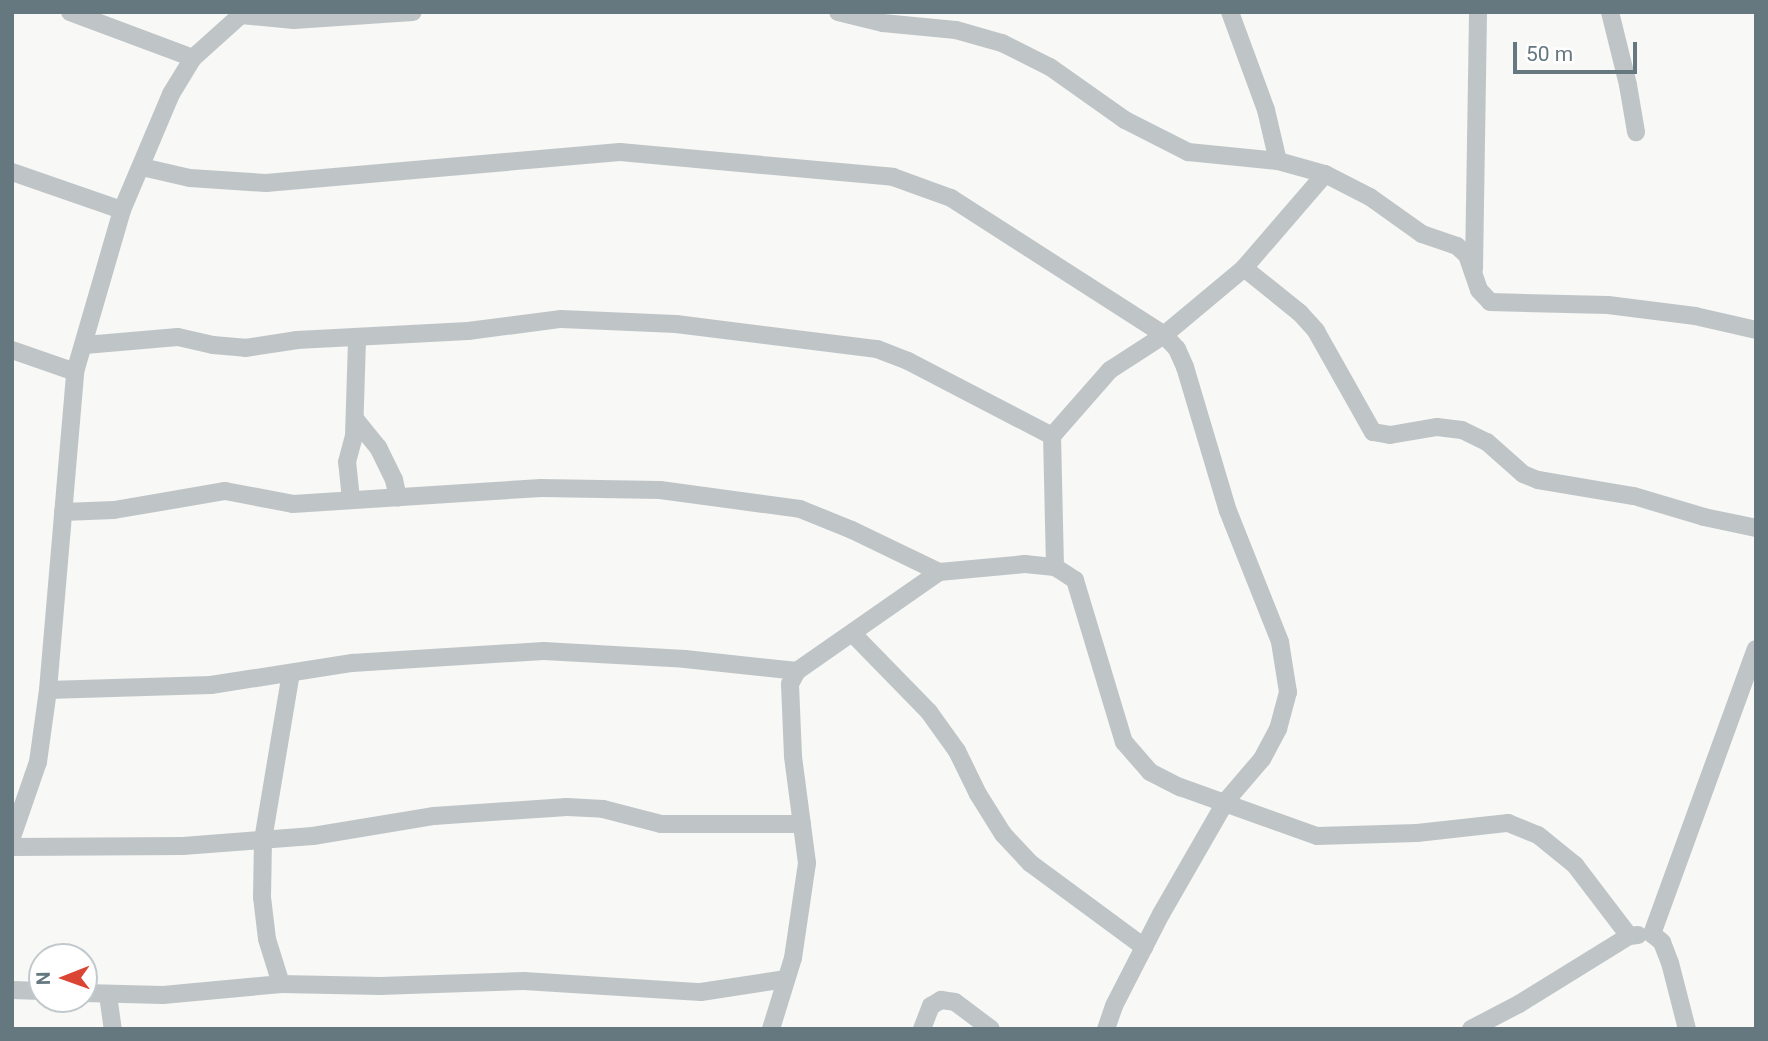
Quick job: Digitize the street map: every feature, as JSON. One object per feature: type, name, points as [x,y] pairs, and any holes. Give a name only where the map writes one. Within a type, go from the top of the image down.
[{"type":"street","points":[[70,12],[193,58]]},
{"type":"street","points":[[12,837],[38,762],[48,690],[75,372],[122,210],[171,94],[193,58],[242,13],[294,20],[413,12]]},
{"type":"street","points":[[838,12],[883,23],[956,30],[1002,43],[1049,67],[1125,120],[1188,152],[1278,161],[1325,174],[1370,197],[1422,233],[1457,246],[1474,269]]},
{"type":"street","points":[[1230,12],[1266,110],[1278,161]]},
{"type":"street","points":[[1478,12],[1474,269],[1479,290],[1490,302],[1608,305],[1695,316],[1756,330]]},
{"type":"street","points":[[1610,12],[1628,85],[1636,132]]},
{"type":"street","points":[[142,167],[190,178],[265,183],[620,152],[893,177],[951,198],[1164,335],[1177,349],[1185,367],[1228,511],[1280,642],[1288,692],[1278,729],[1262,759],[1226,801],[1144,947],[1106,1029]]},
{"type":"street","points":[[12,172],[122,210]]},
{"type":"street","points":[[1055,567],[1052,436],[1110,370],[1164,335],[1244,268],[1325,174]]},
{"type":"street","points":[[1244,268],[1300,313],[1316,331],[1373,432],[1391,435],[1437,428],[1462,430],[1486,442],[1523,474],[1538,480],[1634,496],[1704,517],[1756,528]]},
{"type":"street","points":[[85,345],[178,337],[213,345],[245,348],[297,340],[357,339],[468,331],[561,319],[612,319],[835,341],[877,349],[908,362],[1052,436]]},
{"type":"street","points":[[351,499],[347,462],[355,419],[357,339]]},
{"type":"street","points":[[12,350],[75,372]]},
{"type":"street","points":[[355,419],[378,447],[394,480],[398,498]]},
{"type":"street","points":[[62,512],[114,510],[225,491],[293,504],[541,488],[660,490],[800,509],[852,530],[939,572]]},
{"type":"street","points":[[771,1029],[793,958],[807,863],[789,716],[790,684],[797,671],[939,572],[1025,564],[1055,567],[1075,580],[1124,742],[1133,756],[1150,772],[1180,787],[1226,801],[1276,824],[1317,836],[1417,833],[1508,822],[1538,835],[1575,865],[1629,936]]},
{"type":"street","points":[[853,634],[929,712],[957,751],[978,794],[1003,834],[1030,863],[1144,947]]},
{"type":"street","points":[[1652,934],[1756,649]]},
{"type":"street","points":[[48,690],[211,685],[352,663],[544,652],[685,659],[797,671]]},
{"type":"street","points":[[281,984],[267,939],[262,897],[262,840],[291,673]]},
{"type":"street","points":[[12,846],[183,846],[313,836],[434,816],[567,807],[603,809],[661,824],[802,824]]},
{"type":"street","points":[[1471,1029],[1519,1004],[1629,936],[1652,934],[1662,942],[1670,963],[1686,1029]]},
{"type":"street","points":[[98,994],[163,995],[281,984],[380,986],[524,981],[701,992],[786,979]]},
{"type":"street","points":[[108,995],[113,1029]]},
{"type":"street","points":[[922,1029],[931,1006],[941,1000],[955,1002],[991,1029]]}]
